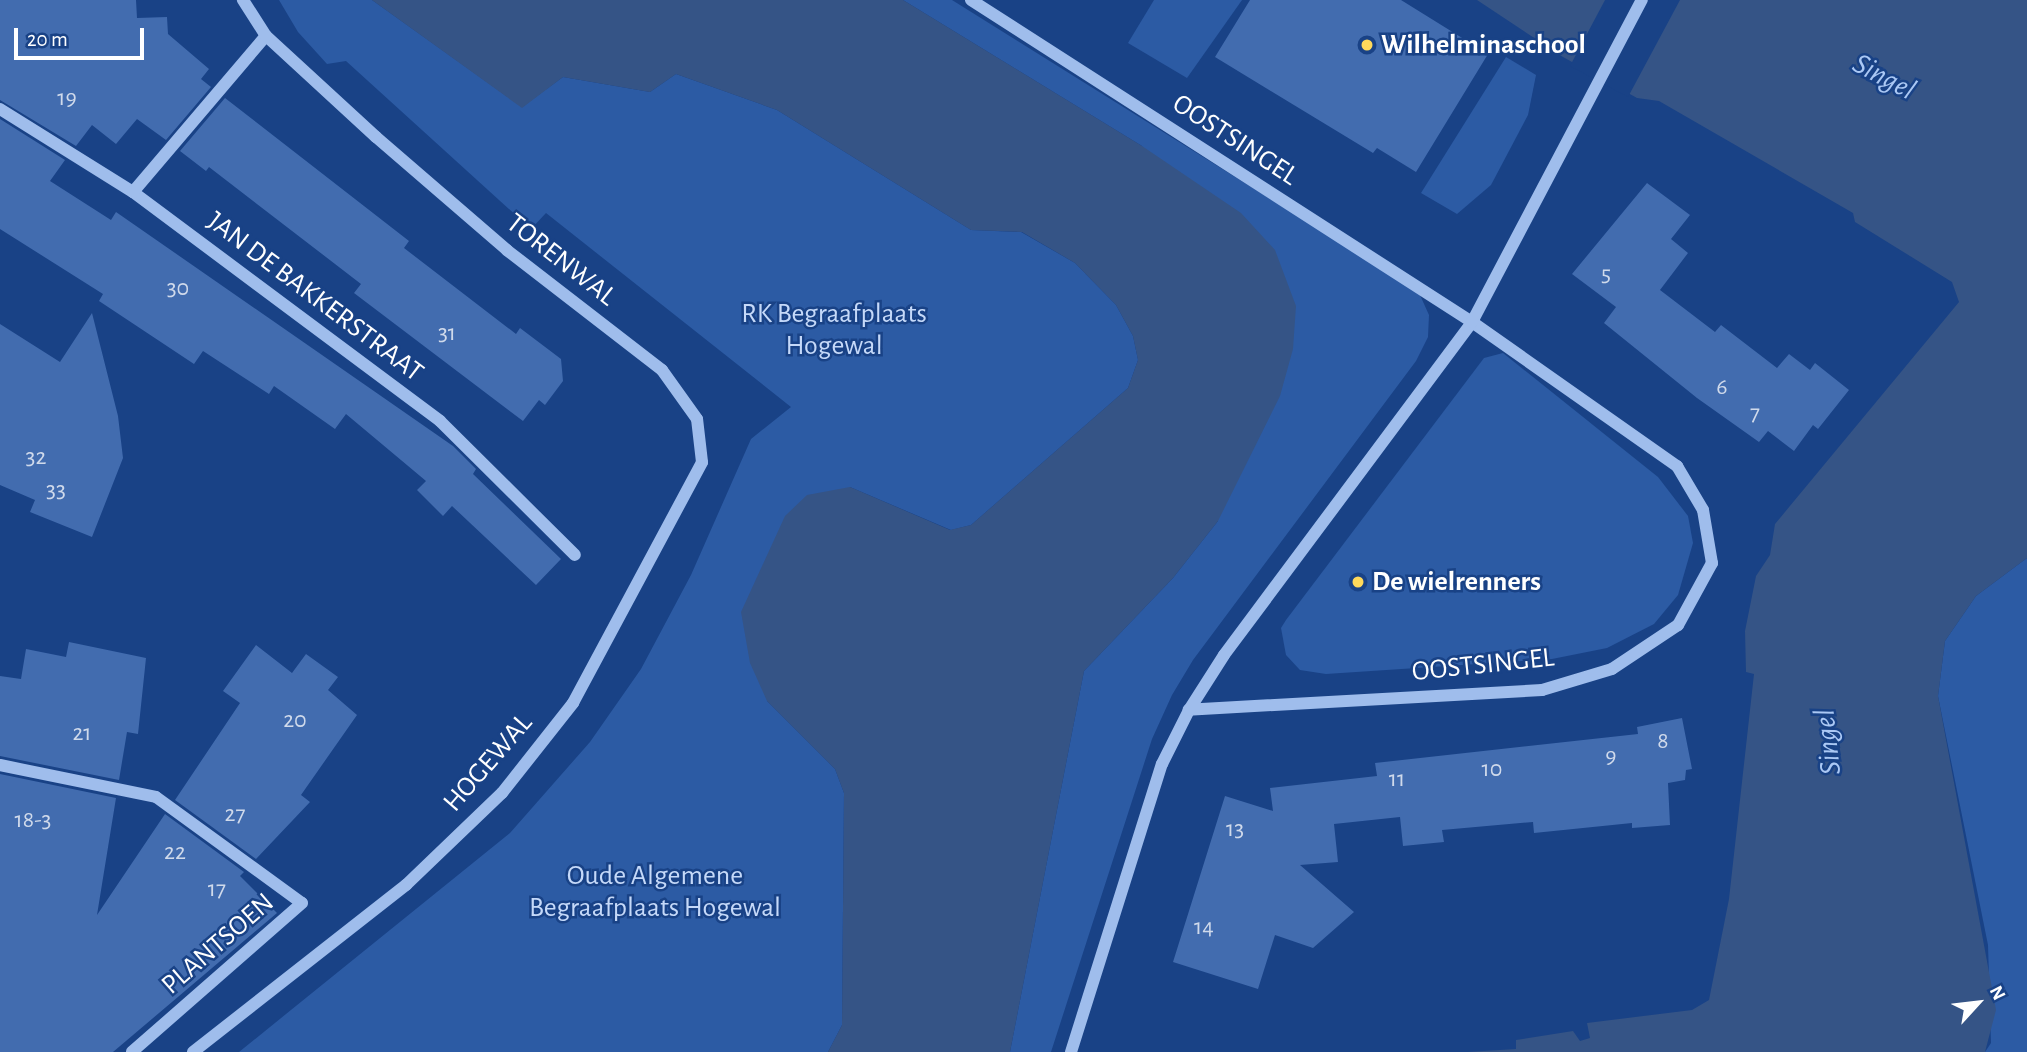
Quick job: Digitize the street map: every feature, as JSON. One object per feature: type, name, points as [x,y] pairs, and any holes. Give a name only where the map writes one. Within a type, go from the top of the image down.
[{"type":"street","name":"TORENWAL","points":[[243,0],[266,36],[507,250],[662,370],[697,419],[702,462],[627,605]]},
{"type":"street","name":"OOSTSINGEL","points":[[971,0],[1472,322],[1677,466],[1703,510],[1712,563],[1678,625],[1612,669],[1542,690],[1189,710]]},
{"type":"street","points":[[1071,1052],[1162,764],[1189,710],[1224,655],[1472,322],[1642,0]]},
{"type":"street","points":[[133,192],[266,36]]},
{"type":"street","name":"JAN DE BAKKERSTRAAT","points":[[0,109],[133,192],[440,421],[575,555]]},
{"type":"street","name":"HOGEWAL","points":[[193,1052],[406,885],[502,793],[573,703],[627,605]]},
{"type":"street","name":"PLANTSOEN","points":[[0,765],[156,797],[302,903],[132,1052]]},
{"type":"green space","points":[[279,0],[372,0],[522,107],[563,77],[650,92],[676,74],[777,110],[971,230],[1021,232],[1075,263],[1116,305],[1133,336],[1138,360],[1128,388],[971,525],[951,530],[850,487],[767,701],[835,769],[844,793],[842,1025],[828,1052],[239,1052],[510,833],[590,742],[641,669],[691,575],[751,439],[791,407],[546,213],[531,229],[346,61],[327,64],[298,32]]},
{"type":"green space","points":[[903,0],[952,0],[1395,277],[1420,295],[1429,315],[1428,337],[1416,361],[1193,660],[1172,695],[1152,739],[1051,1052],[1010,1052],[1084,671],[1173,578],[1218,521],[1142,146]]},
{"type":"green space","points":[[1154,0],[1242,0],[1187,78],[1128,43]]},
{"type":"green space","points":[[1506,57],[1536,75],[1528,115],[1491,185],[1457,214],[1421,193]]},
{"type":"green space","points":[[1503,353],[1658,477],[1688,516],[1693,543],[1678,595],[1654,624],[1607,648],[1552,659],[1326,674],[1300,670],[1286,655],[1281,628],[1286,620],[1484,358]]},
{"type":"green space","points":[[2027,558],[2027,1052],[1985,1052],[1991,1043],[1988,945],[1938,696],[1945,641],[1976,596]]},
{"type":"water","points":[[372,0],[903,0],[1142,146],[1241,213],[1275,250],[1296,306],[1293,349],[1280,396],[1218,521],[1173,578],[1084,671],[1010,1052],[828,1052],[842,1025],[844,793],[835,769],[767,701],[750,663],[741,612],[785,516],[807,495],[850,487],[950,530],[971,525],[1128,388],[1138,360],[1133,336],[1116,305],[1075,263],[1022,232],[971,230],[777,110],[676,74],[650,92],[563,77],[522,108]]},
{"type":"water","name":"Singel","points":[[1477,0],[2027,0],[2027,558],[1976,596],[1945,641],[1938,696],[1996,1010],[1985,1052],[1467,1052],[1516,1049],[1516,1040],[1573,1031],[1580,1041],[1590,1038],[1587,1023],[1692,1010],[1709,1000],[1729,899],[1754,674],[1746,672],[1745,631],[1756,576],[1770,555],[1775,524],[1959,302],[1952,282],[1855,222],[1853,213],[1659,101],[1637,98],[1563,57]]},
{"type":"pier","points":[[1605,0],[1680,0],[1628,97],[1570,66]]},
{"type":"building","points":[[0,0],[136,0],[137,18],[167,17],[168,34],[209,69],[201,79],[211,87],[166,140],[137,119],[116,144],[92,125],[76,146],[0,100]]},
{"type":"building","points":[[1250,0],[1401,0],[1488,54],[1416,172],[1377,148],[1373,153],[1215,57]]},
{"type":"building","points":[[225,98],[409,241],[404,248],[516,334],[520,328],[561,359],[563,381],[545,405],[539,400],[523,421],[354,293],[361,284],[209,167],[206,171],[180,151]]},
{"type":"building","points":[[0,119],[65,160],[50,181],[111,220],[116,212],[453,446],[476,469],[473,474],[561,559],[536,585],[452,506],[443,516],[417,490],[426,481],[346,414],[335,429],[274,386],[269,394],[203,351],[194,364],[99,301],[103,294],[0,229]]},
{"type":"building","points":[[1647,183],[1690,215],[1671,239],[1688,253],[1660,290],[1715,332],[1721,325],[1777,368],[1789,354],[1810,370],[1815,363],[1849,390],[1818,429],[1813,425],[1794,451],[1768,431],[1759,442],[1697,398],[1604,323],[1616,307],[1572,274]]},
{"type":"building","points":[[92,313],[118,416],[123,458],[92,537],[30,512],[35,500],[0,485],[0,324],[60,362]]},
{"type":"building","points":[[69,642],[146,658],[138,734],[127,732],[119,780],[0,756],[0,676],[21,679],[26,649],[66,657]]},
{"type":"building","points":[[256,645],[292,673],[306,654],[338,677],[328,690],[357,715],[301,795],[310,802],[256,859],[175,800],[240,703],[223,691]]},
{"type":"building","points":[[1682,718],[1692,769],[1686,770],[1685,780],[1668,783],[1670,825],[1632,828],[1632,823],[1534,833],[1533,822],[1442,830],[1444,842],[1403,846],[1400,817],[1334,824],[1338,862],[1300,865],[1354,912],[1313,948],[1275,935],[1258,989],[1173,962],[1225,796],[1273,811],[1270,788],[1377,776],[1375,763],[1638,734],[1637,727]]},
{"type":"building","points":[[0,774],[116,798],[97,915],[165,814],[244,872],[240,876],[277,913],[113,1052],[0,1052]]},
{"type":"place","name":"Wilhelminaschool","points":[[1367,45]]},
{"type":"place","name":"De wielrenners","points":[[1358,582]]},
{"type":"park label","name":"RK Begraafplaats Hogewal","points":[[834,330]]},
{"type":"park label","name":"Oude Algemene Begraafplaats Hogewal","points":[[655,892]]}]
